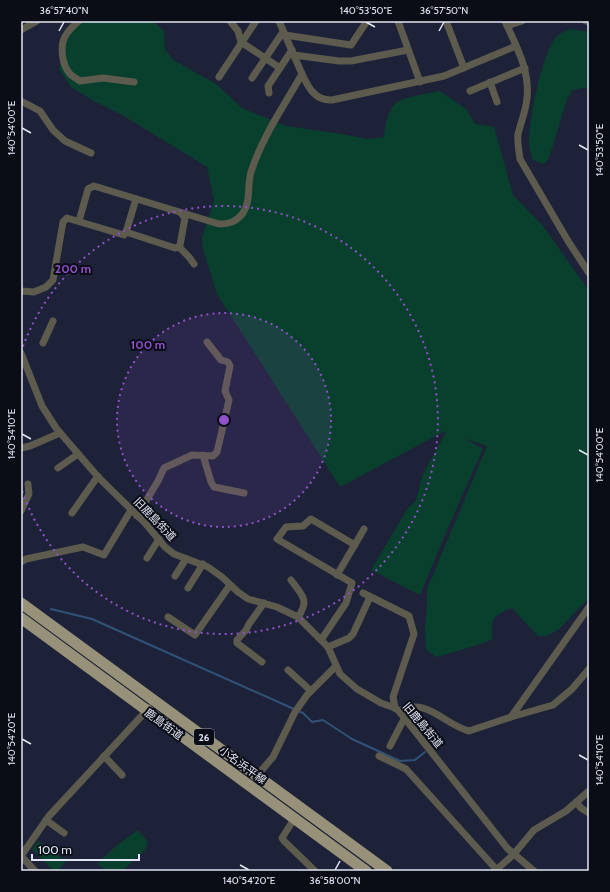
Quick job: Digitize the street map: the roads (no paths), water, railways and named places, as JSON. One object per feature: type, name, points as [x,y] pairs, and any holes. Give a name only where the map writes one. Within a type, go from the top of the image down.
[{"type":"main road","name":"小名浜平線","points":[[21,603],[387,871]]},
{"type":"main road","name":"鹿島街道","points":[[21,618],[361,870]]},
{"type":"street","points":[[79,21],[65,35],[62,46],[63,58],[66,68],[70,73],[80,81],[103,78],[134,82]]},
{"type":"street","points":[[230,21],[238,31],[241,42],[280,68]]},
{"type":"street","points":[[219,77],[256,21]]},
{"type":"street","points":[[279,21],[302,74],[312,92],[320,98],[327,100],[444,76],[516,46]]},
{"type":"street","points":[[284,33],[351,46],[367,21]]},
{"type":"street","points":[[398,21],[420,82]]},
{"type":"street","points":[[446,21],[464,68]]},
{"type":"street","points":[[522,21],[506,23],[528,77],[527,98],[518,136],[520,159],[568,241],[589,273]]},
{"type":"street","points":[[21,30],[32,22]]},
{"type":"street","points":[[252,78],[284,33]]},
{"type":"street","points":[[293,53],[339,60],[351,60],[408,50]]},
{"type":"street","points":[[269,93],[268,86],[280,68],[293,53]]},
{"type":"street","points":[[470,91],[525,68]]},
{"type":"street","points":[[79,221],[88,188],[91,186],[219,224],[228,224],[236,220],[244,212],[250,191],[251,172],[264,139],[302,74]]},
{"type":"street","points":[[490,82],[497,102]]},
{"type":"street","points":[[21,101],[40,111],[53,130],[65,141],[91,153]]},
{"type":"street","points":[[21,291],[34,292],[46,287],[53,280],[63,222],[67,218],[124,235],[136,199]]},
{"type":"street","points":[[178,248],[180,245],[185,218],[182,213]]},
{"type":"street","points":[[126,232],[178,248],[189,257],[194,264]]},
{"type":"street","points":[[43,343],[52,321]]},
{"type":"street","points":[[137,516],[164,468],[192,456],[213,456],[217,452],[229,400],[225,391],[230,366],[228,362],[221,360],[207,342]]},
{"type":"street","name":"旧鹿島街道","points":[[21,353],[42,406],[48,417],[78,454],[165,547],[174,554],[203,564],[218,574],[248,599],[278,606],[298,617],[328,648],[340,674],[357,689],[381,703],[397,709],[513,855],[534,871]]},
{"type":"street","points":[[21,448],[30,446],[60,433]]},
{"type":"street","points":[[58,468],[78,454]]},
{"type":"street","points":[[203,455],[211,482],[214,487],[244,493]]},
{"type":"street","points":[[72,513],[98,476]]},
{"type":"street","points":[[21,511],[29,494],[28,484]]},
{"type":"street","points":[[21,562],[26,559],[83,547],[104,555],[131,510]]},
{"type":"street","points":[[321,640],[346,603],[352,583],[277,539],[286,527],[303,526],[311,520],[355,545]]},
{"type":"street","points":[[337,574],[364,529]]},
{"type":"street","points":[[147,558],[159,539]]},
{"type":"street","points":[[175,576],[186,559]]},
{"type":"street","points":[[188,588],[203,564]]},
{"type":"street","points":[[291,580],[303,597],[304,607],[298,617]]},
{"type":"street","points":[[168,617],[195,635],[230,585]]},
{"type":"street","points":[[363,593],[409,616],[414,634],[393,698],[397,709],[407,707],[425,708],[448,722],[469,731],[553,705],[572,689],[589,669]]},
{"type":"street","points":[[328,648],[349,638],[353,634],[370,597]]},
{"type":"street","points":[[262,662],[237,643],[237,640],[246,630],[264,603]]},
{"type":"street","points":[[511,717],[589,607]]},
{"type":"street","points":[[247,785],[257,776],[273,757],[296,710],[311,691],[336,666]]},
{"type":"street","points":[[288,670],[311,691]]},
{"type":"street","points":[[35,871],[21,856],[46,820],[154,701]]},
{"type":"street","points":[[390,746],[405,718]]},
{"type":"street","points":[[104,756],[122,775]]},
{"type":"street","points":[[379,756],[406,769],[495,870],[513,855],[534,830],[566,811],[589,791]]},
{"type":"street","points":[[576,802],[581,808],[589,813]]},
{"type":"street","points":[[294,819],[282,838],[298,856],[315,871]]},
{"type":"street","points":[[46,820],[64,833]]},
{"type":"street","points":[[361,870],[367,856]]},
{"type":"waterway","points":[[51,609],[92,619],[294,709]]},
{"type":"waterway","points":[[298,711],[303,713],[312,722],[323,720],[352,739],[400,761],[415,760],[425,752]]}]
